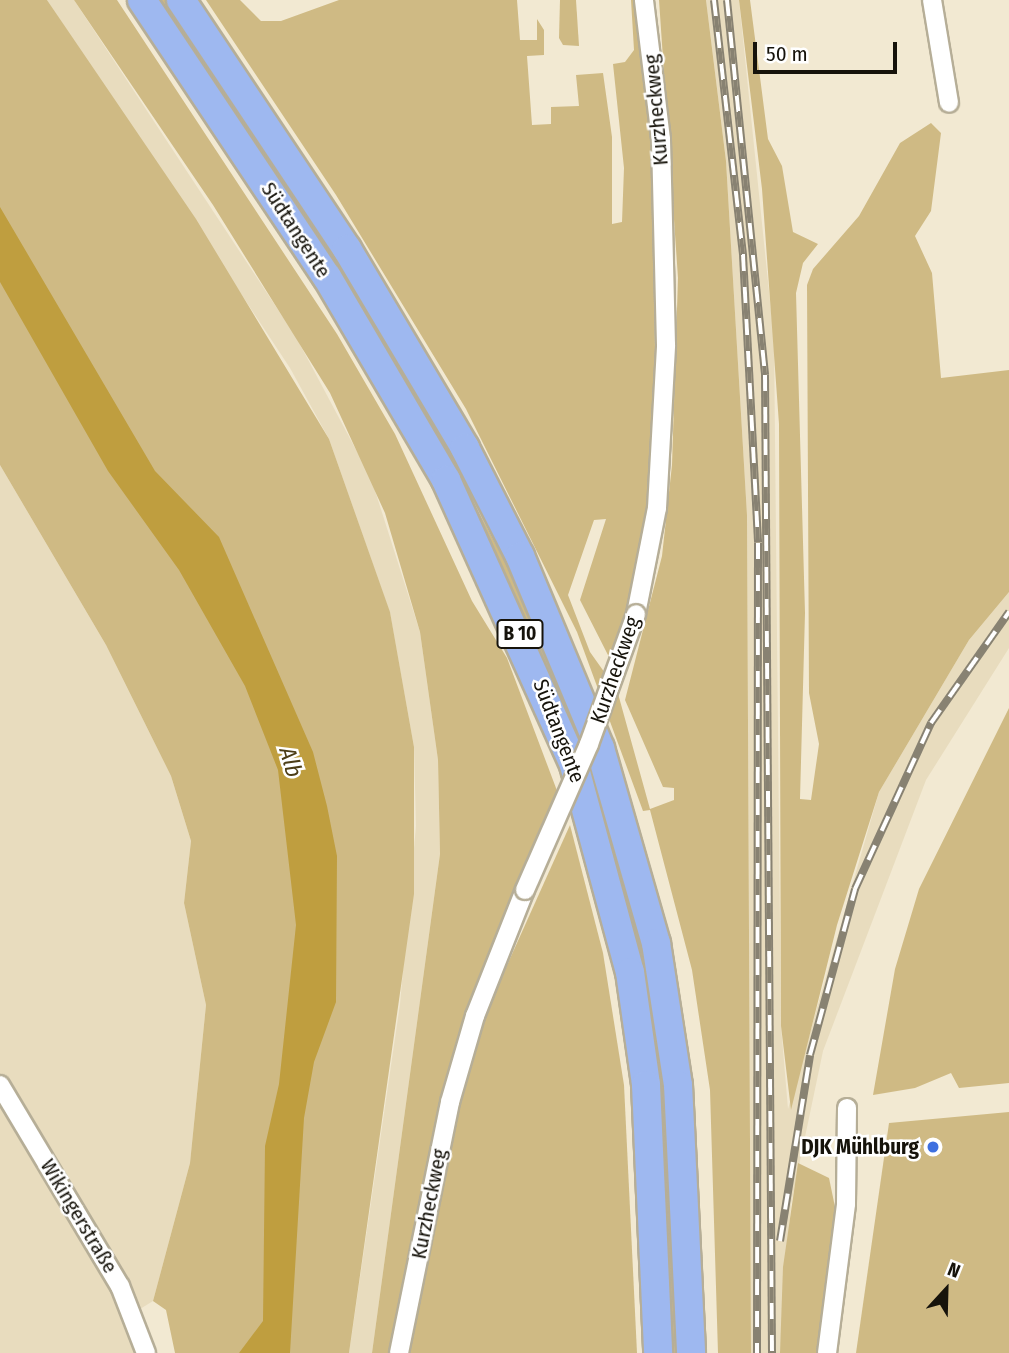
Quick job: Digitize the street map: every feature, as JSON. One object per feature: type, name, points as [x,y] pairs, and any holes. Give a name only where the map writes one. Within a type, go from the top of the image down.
[{"type":"highway","name":"Südtangente","points":[[142,0],[327,277],[446,480],[574,765],[630,972],[646,1084],[658,1353]]},
{"type":"highway","name":"Südtangente","points":[[181,0],[347,249],[465,448],[531,580],[600,748],[656,943],[678,1085],[691,1353]]},
{"type":"street","name":"Kurzheckweg","points":[[399,1353],[450,1102],[475,1016],[525,890],[594,733],[636,614],[657,508],[666,372],[661,139],[645,0]]},
{"type":"street","points":[[932,0],[949,103]]},
{"type":"street","name":"Wikingerstraße","points":[[0,1085],[120,1286],[146,1353]]},
{"type":"street","points":[[827,1353],[846,1204],[847,1108]]},
{"type":"shaded area","points":[[0,0],[47,0],[196,219],[329,439],[390,612],[414,747],[414,894],[349,1353],[175,1353],[166,1310],[153,1301],[190,1163],[206,1005],[184,903],[191,841],[171,776],[106,645],[0,465]]},
{"type":"shaded area","points":[[47,0],[74,0],[296,337],[371,478],[420,632],[438,760],[440,854],[372,1353],[349,1353],[400,1004],[416,826],[414,747],[390,613],[329,439],[290,368]]},
{"type":"shaded area","points":[[74,0],[117,0],[337,334],[395,434],[472,601],[507,658],[559,796],[500,923],[461,1029],[391,1353],[372,1353],[440,854],[438,760],[420,632],[385,513],[330,393],[213,205]]},
{"type":"shaded area","points":[[157,0],[166,0],[192,38],[397,358],[518,586],[595,771],[637,919],[666,1093],[677,1353],[670,1353],[661,1129],[631,923],[560,697],[477,514],[409,391]]},
{"type":"shaded area","points":[[206,0],[240,0],[261,21],[281,21],[339,0],[517,0],[520,40],[537,40],[537,19],[544,30],[544,55],[527,56],[532,125],[551,124],[551,107],[579,106],[576,75],[603,73],[612,137],[612,224],[622,222],[624,168],[613,64],[625,62],[634,50],[631,0],[637,0],[652,158],[656,410],[647,520],[629,611],[610,659],[580,600],[606,519],[594,520],[568,595],[590,652],[617,690],[650,809],[674,800],[674,788],[663,787],[625,700],[662,556],[672,465],[678,278],[659,0],[706,0],[726,161],[747,515],[751,1353],[718,1353],[710,1090],[692,970],[650,810],[643,811],[577,632],[466,409],[336,195]]},
{"type":"shaded area","points":[[560,0],[576,0],[579,46],[563,45],[559,38]]},
{"type":"shaded area","points":[[706,0],[739,0],[774,340],[781,1026],[788,1109],[879,792],[969,640],[1009,592],[1009,648],[926,780],[823,1051],[791,1204],[780,1353],[751,1353],[747,515],[726,161]]},
{"type":"shaded area","points":[[739,0],[750,0],[768,139],[782,166],[793,232],[818,244],[803,263],[796,293],[805,613],[800,799],[811,800],[819,744],[809,693],[807,285],[813,269],[859,216],[900,143],[931,123],[941,133],[931,211],[915,236],[932,273],[941,378],[1009,370],[1009,592],[969,640],[879,792],[837,925],[791,1110],[781,1026],[779,424],[762,189]]},
{"type":"shaded area","points":[[0,465],[106,645],[171,776],[191,841],[184,903],[206,1005],[190,1163],[153,1301],[132,1314],[146,1353],[0,1353]]},
{"type":"shaded area","points":[[1009,708],[1009,1083],[959,1088],[951,1073],[915,1088],[873,1095],[895,969],[919,889]]},
{"type":"shaded area","points":[[570,825],[603,953],[624,1085],[637,1353],[410,1353],[457,1109],[482,1021]]},
{"type":"shaded area","points":[[1009,1112],[1009,1353],[856,1353],[889,1123]]},
{"type":"shaded area","points":[[798,1163],[829,1178],[835,1207],[818,1353],[780,1353],[783,1267]]},
{"type":"water","name":"Alb","points":[[0,207],[155,471],[219,537],[313,752],[327,806],[337,856],[336,1002],[314,1062],[304,1118],[290,1353],[239,1353],[263,1321],[265,1146],[279,1084],[296,925],[278,770],[245,686],[179,570],[108,471],[0,282]]},
{"type":"railway","points":[[714,0],[743,255],[758,543],[757,1353]]},
{"type":"railway","points":[[727,0],[765,375],[772,1353]]},
{"type":"railway","points":[[780,1241],[810,1055],[855,889],[931,723],[1009,612]]},
{"type":"place","name":"DJK Mühlburg","points":[[933,1147]]}]
